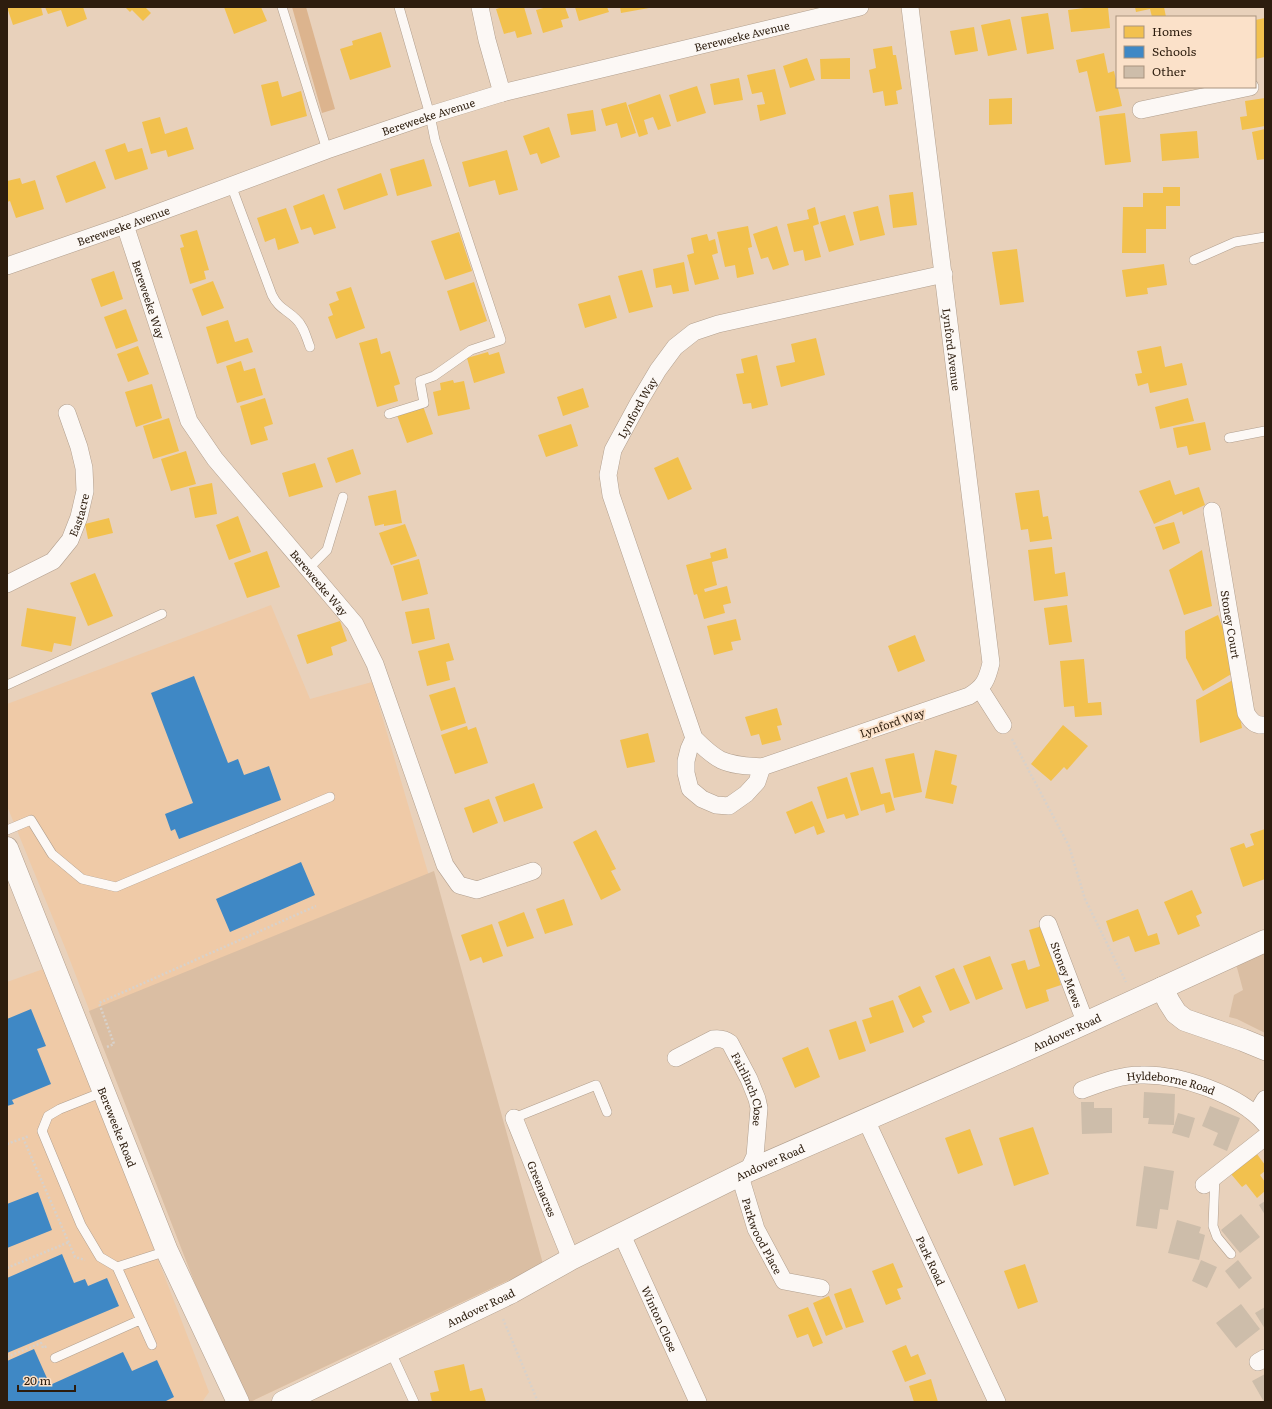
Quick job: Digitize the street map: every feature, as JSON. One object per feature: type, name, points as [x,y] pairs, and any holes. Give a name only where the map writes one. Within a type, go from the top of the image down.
[{"type":"main road","name":"Bereweeke Road","points":[[7,848],[167,1251],[238,1402]]},
{"type":"main road","name":"Andover Road","points":[[283,1402],[512,1292],[571,1259],[744,1174],[1086,1024],[1265,941]]},
{"type":"main road","points":[[1162,988],[1176,1013],[1185,1020],[1265,1049]]},
{"type":"street","points":[[480,7],[487,40],[502,93]]},
{"type":"street","name":"Bereweeke Avenue","points":[[7,266],[125,225],[327,150],[430,115],[502,93],[860,7]]},
{"type":"street","name":"Lynford Avenue","points":[[910,7],[991,663],[988,674],[980,689]]},
{"type":"street","points":[[1141,110],[1245,88]]},
{"type":"street","name":"Bereweeke Way","points":[[125,225],[189,421],[215,459],[355,624],[375,664],[444,865],[459,885],[477,890],[533,871]]},
{"type":"street","name":"Lynford Way","points":[[944,274],[718,324],[694,332],[675,347],[658,370],[613,450],[608,475],[611,495],[694,738],[706,749],[722,760],[744,766],[762,767],[969,696],[980,689]]},
{"type":"street","name":"Eastacre","points":[[7,584],[53,561],[70,540],[79,517],[85,491],[84,468],[79,447],[67,413]]},
{"type":"street","name":"Stoney Court","points":[[1212,511],[1246,713],[1250,720],[1258,725],[1265,725]]},
{"type":"street","points":[[980,689],[1003,725]]},
{"type":"street","points":[[694,738],[689,748],[686,761],[686,773],[690,789],[702,799],[716,805],[729,806],[746,794],[757,782],[762,767]]},
{"type":"street","name":"Stoney Mews","points":[[1048,924],[1086,1024]]},
{"type":"street","name":"Fairlinch Close","points":[[676,1058],[714,1039],[720,1038],[730,1044],[749,1079],[759,1108],[755,1156],[744,1174]]},
{"type":"street","name":"Hyldeborne Road","points":[[1082,1090],[1118,1078],[1140,1075],[1164,1077],[1192,1083],[1213,1090],[1236,1100],[1261,1119],[1265,1099]]},
{"type":"street","name":"Greenacres","points":[[514,1118],[571,1259]]},
{"type":"street","name":"Park Road","points":[[866,1120],[997,1402]]},
{"type":"street","points":[[1209,1180],[1265,1137]]},
{"type":"street","name":"Parkwood Place","points":[[744,1174],[756,1229],[784,1280],[821,1288]]},
{"type":"street","name":"Winton Close","points":[[622,1235],[698,1402]]},
{"type":"lane","points":[[282,7],[327,150]]},
{"type":"lane","points":[[389,414],[424,403],[420,381],[434,376],[471,350],[501,340],[435,140],[430,115],[399,7]]},
{"type":"lane","points":[[231,185],[276,304],[297,320],[304,329],[310,347]]},
{"type":"lane","points":[[1194,260],[1235,242],[1265,237]]},
{"type":"lane","points":[[1229,438],[1265,431]]},
{"type":"lane","points":[[308,569],[327,550],[343,497]]},
{"type":"lane","points":[[7,685],[162,614]]},
{"type":"lane","points":[[7,830],[31,820],[52,854],[82,879],[116,887],[330,797]]},
{"type":"lane","points":[[514,1118],[596,1085],[607,1112]]},
{"type":"lane","points":[[103,1092],[60,1109],[48,1116],[42,1131],[82,1225],[100,1257],[117,1268],[152,1345]]},
{"type":"lane","points":[[1209,1180],[1213,1226],[1217,1237],[1231,1254]]},
{"type":"lane","points":[[117,1268],[167,1251]]},
{"type":"lane","points":[[55,1358],[140,1320]]},
{"type":"lane","points":[[390,1350],[414,1402]]},
{"type":"path","points":[[1003,725],[1069,846],[1085,899],[1129,988]]},
{"type":"path","points":[[88,1054],[114,1044],[99,1003],[316,906]]},
{"type":"path","points":[[7,1144],[42,1131]]},
{"type":"path","points":[[7,1268],[69,1242]]},
{"type":"path","points":[[502,1315],[538,1402]]},
{"type":"path","points":[[7,1357],[41,1343],[43,1348],[50,1344]]},
{"type":"shaded area","points":[[292,7],[306,7],[335,109],[322,113]]},
{"type":"shaded area","points":[[271,605],[310,699],[372,682],[543,1264],[250,1402],[241,1402],[66,950],[7,806],[7,704]]},
{"type":"shaded area","points":[[434,871],[543,1264],[250,1402],[241,1402],[89,1011]]},
{"type":"shaded area","points":[[1265,950],[1265,1033],[1237,1019],[1229,1017],[1234,995],[1243,990],[1236,964]]},
{"type":"shaded area","points":[[46,968],[209,1392],[202,1402],[7,1402],[7,982]]},
{"type":"building: Homes","points":[[7,7],[41,7],[43,15],[13,25]]},
{"type":"building: Homes","points":[[45,7],[83,7],[87,19],[67,27],[61,10],[48,14]]},
{"type":"building: Homes","points":[[125,7],[145,7],[151,13],[143,21],[132,10],[130,12]]},
{"type":"building: Homes","points":[[224,7],[261,7],[267,21],[234,34]]},
{"type":"building: Homes","points":[[503,7],[524,7],[532,34],[517,38],[515,31],[504,34],[496,9]]},
{"type":"building: Homes","points":[[547,7],[565,7],[569,18],[561,20],[563,27],[543,33],[536,10]]},
{"type":"building: Homes","points":[[575,7],[607,7],[609,12],[579,21]]},
{"type":"building: Homes","points":[[620,7],[649,7],[649,8],[621,13]]},
{"type":"building: Homes","points":[[1108,7],[1110,28],[1071,32],[1068,10]]},
{"type":"building: Homes","points":[[1135,7],[1164,7],[1166,16],[1152,16],[1150,9],[1136,12]]},
{"type":"building: Homes","points":[[1048,13],[1054,49],[1027,54],[1021,17]]},
{"type":"building: Homes","points":[[1265,18],[1265,57],[1256,59],[1256,20]]},
{"type":"building: Homes","points":[[1010,19],[1017,50],[988,56],[981,25]]},
{"type":"building: Homes","points":[[974,27],[978,51],[955,55],[950,31]]},
{"type":"building: Homes","points":[[381,32],[391,67],[350,80],[340,49],[353,45],[352,41]]},
{"type":"building: Homes","points":[[892,46],[893,55],[896,55],[902,89],[896,91],[898,104],[885,106],[883,91],[873,93],[869,70],[876,68],[873,49]]},
{"type":"building: Homes","points":[[1104,53],[1108,73],[1114,71],[1116,88],[1118,88],[1122,106],[1096,112],[1087,71],[1079,73],[1076,60]]},
{"type":"building: Homes","points":[[807,58],[815,80],[790,88],[783,66]]},
{"type":"building: Homes","points":[[850,58],[850,79],[821,79],[820,59]]},
{"type":"building: Homes","points":[[775,69],[786,114],[760,121],[757,105],[765,104],[762,92],[752,94],[747,75]]},
{"type":"building: Homes","points":[[739,78],[743,100],[714,105],[710,84]]},
{"type":"building: Homes","points":[[278,81],[282,97],[301,91],[307,116],[271,126],[261,85]]},
{"type":"building: Homes","points":[[697,86],[706,113],[677,122],[669,95]]},
{"type":"building: Homes","points":[[660,94],[671,126],[658,130],[653,117],[644,120],[648,134],[639,137],[628,105]]},
{"type":"building: Homes","points":[[1012,98],[1012,124],[989,125],[989,99]]},
{"type":"building: Homes","points":[[1265,98],[1265,126],[1242,130],[1240,117],[1247,116],[1245,101]]},
{"type":"building: Homes","points":[[626,102],[636,133],[621,138],[617,123],[606,126],[601,109]]},
{"type":"building: Homes","points":[[593,110],[596,131],[571,135],[567,114]]},
{"type":"building: Homes","points":[[1125,113],[1131,162],[1105,165],[1099,116]]},
{"type":"building: Homes","points":[[160,117],[165,134],[187,127],[194,149],[168,157],[166,150],[151,154],[142,122]]},
{"type":"building: Homes","points":[[549,127],[560,157],[541,164],[537,153],[530,155],[523,136]]},
{"type":"building: Homes","points":[[1265,129],[1265,159],[1257,160],[1252,132]]},
{"type":"building: Homes","points":[[1197,131],[1199,158],[1162,161],[1160,134]]},
{"type":"building: Homes","points":[[125,143],[128,152],[142,148],[148,169],[115,180],[105,150]]},
{"type":"building: Homes","points":[[507,150],[518,190],[499,195],[495,180],[469,187],[462,162]]},
{"type":"building: Homes","points":[[424,159],[432,186],[397,196],[390,169]]},
{"type":"building: Homes","points":[[95,161],[106,188],[66,203],[56,176]]},
{"type":"building: Homes","points":[[381,173],[388,195],[344,210],[337,189]]},
{"type":"building: Homes","points":[[20,178],[22,184],[35,180],[44,209],[16,218],[10,201],[7,202],[7,181]]},
{"type":"building: Homes","points":[[1163,187],[1180,187],[1180,206],[1166,206],[1166,229],[1146,229],[1146,253],[1122,253],[1123,207],[1143,207],[1143,193],[1163,193]]},
{"type":"building: Homes","points":[[913,192],[917,225],[893,228],[889,195]]},
{"type":"building: Homes","points":[[324,194],[336,228],[314,235],[311,227],[301,230],[293,206]]},
{"type":"building: Homes","points":[[878,206],[885,235],[860,241],[853,212]]},
{"type":"building: Homes","points":[[815,207],[819,224],[813,226],[821,257],[805,261],[803,250],[794,252],[787,224],[809,219],[807,210]]},
{"type":"building: Homes","points":[[286,208],[299,243],[278,250],[275,238],[265,242],[257,218]]},
{"type":"building: Homes","points":[[845,215],[854,245],[829,252],[820,222]]},
{"type":"building: Homes","points":[[748,226],[752,247],[748,248],[754,274],[737,278],[735,265],[725,267],[717,232]]},
{"type":"building: Homes","points":[[777,226],[789,265],[773,270],[768,257],[761,259],[753,234]]},
{"type":"building: Homes","points":[[197,230],[209,270],[204,271],[206,279],[190,284],[180,248],[184,247],[180,235]]},
{"type":"building: Homes","points":[[459,232],[472,271],[445,280],[431,241]]},
{"type":"building: Homes","points":[[707,234],[709,241],[715,239],[718,253],[712,255],[719,279],[695,285],[687,255],[694,253],[691,238]]},
{"type":"building: Homes","points":[[1017,249],[1024,302],[1000,305],[992,252]]},
{"type":"building: Homes","points":[[684,262],[689,291],[673,294],[671,285],[656,288],[653,269]]},
{"type":"building: Homes","points":[[1164,264],[1167,285],[1147,288],[1148,294],[1126,297],[1122,270]]},
{"type":"building: Homes","points":[[642,270],[653,307],[629,313],[618,276]]},
{"type":"building: Homes","points":[[114,271],[123,299],[101,307],[91,279]]},
{"type":"building: Homes","points":[[213,281],[224,308],[202,316],[192,289]]},
{"type":"building: Homes","points":[[474,282],[487,321],[460,331],[447,291]]},
{"type":"building: Homes","points":[[351,287],[365,328],[336,339],[328,317],[333,315],[329,304],[339,300],[336,292]]},
{"type":"building: Homes","points":[[610,295],[617,318],[585,328],[578,304]]},
{"type":"building: Homes","points":[[126,309],[138,341],[116,349],[104,317]]},
{"type":"building: Homes","points":[[228,320],[235,342],[248,338],[253,352],[217,364],[206,327]]},
{"type":"building: Homes","points":[[377,338],[381,354],[390,351],[400,384],[394,386],[398,401],[377,407],[359,343]]},
{"type":"building: Homes","points":[[816,338],[825,375],[781,387],[776,366],[795,362],[791,344]]},
{"type":"building: Homes","points":[[138,346],[149,374],[128,382],[117,354]]},
{"type":"building: Homes","points":[[1161,346],[1165,367],[1182,363],[1187,385],[1150,393],[1148,383],[1138,386],[1135,374],[1142,373],[1137,351]]},
{"type":"building: Homes","points":[[488,352],[489,355],[499,352],[505,373],[474,383],[467,358]]},
{"type":"building: Homes","points":[[757,355],[768,405],[752,409],[751,403],[743,404],[736,374],[744,373],[741,359]]},
{"type":"building: Homes","points":[[241,361],[244,371],[255,368],[263,395],[237,403],[226,366]]},
{"type":"building: Homes","points":[[453,380],[454,383],[464,381],[470,409],[438,416],[433,392],[441,390],[440,383]]},
{"type":"building: Homes","points":[[152,384],[162,418],[136,427],[125,392]]},
{"type":"building: Homes","points":[[583,388],[589,407],[563,416],[557,397]]},
{"type":"building: Homes","points":[[265,398],[273,424],[264,427],[268,440],[251,445],[240,406]]},
{"type":"building: Homes","points":[[1188,398],[1194,421],[1160,429],[1155,407]]},
{"type":"building: Homes","points":[[423,406],[433,434],[407,443],[397,415]]},
{"type":"building: Homes","points":[[169,418],[179,451],[153,459],[143,426]]},
{"type":"building: Homes","points":[[1205,422],[1211,450],[1189,455],[1187,446],[1177,448],[1173,428]]},
{"type":"building: Homes","points":[[571,424],[578,446],[546,457],[538,435]]},
{"type":"building: Homes","points":[[353,449],[361,474],[336,483],[327,458]]},
{"type":"building: Homes","points":[[186,451],[196,484],[171,491],[161,459]]},
{"type":"building: Homes","points":[[678,457],[692,489],[668,500],[654,468]]},
{"type":"building: Homes","points":[[315,463],[323,487],[289,497],[282,473]]},
{"type":"building: Homes","points":[[1170,480],[1175,495],[1199,487],[1205,505],[1183,515],[1182,511],[1154,524],[1139,491]]},
{"type":"building: Homes","points":[[212,483],[217,514],[195,518],[189,488]]},
{"type":"building: Homes","points":[[396,490],[402,523],[375,526],[368,496]]},
{"type":"building: Homes","points":[[1039,490],[1043,517],[1048,516],[1052,539],[1030,542],[1028,529],[1021,530],[1015,493]]},
{"type":"building: Homes","points":[[238,516],[251,552],[229,560],[216,525]]},
{"type":"building: Homes","points":[[109,518],[113,533],[88,539],[85,524]]},
{"type":"building: Homes","points":[[1174,522],[1180,543],[1163,550],[1155,527]]},
{"type":"building: Homes","points":[[405,524],[417,556],[391,565],[379,533]]},
{"type":"building: Homes","points":[[1052,547],[1055,574],[1065,572],[1068,596],[1034,601],[1028,550]]},
{"type":"building: Homes","points":[[726,548],[728,558],[712,562],[717,585],[704,589],[705,592],[727,586],[731,603],[723,605],[725,613],[704,619],[697,594],[694,595],[686,565],[711,558],[710,553]]},
{"type":"building: Homes","points":[[1202,550],[1212,606],[1184,615],[1169,570]]},
{"type":"building: Homes","points":[[267,551],[280,587],[247,598],[234,563]]},
{"type":"building: Homes","points":[[419,559],[428,594],[402,601],[393,566]]},
{"type":"building: Homes","points":[[95,573],[113,616],[88,626],[70,583]]},
{"type":"building: Homes","points":[[1067,605],[1072,642],[1049,645],[1044,608]]},
{"type":"building: Homes","points":[[27,608],[76,617],[71,646],[54,643],[52,652],[21,646]]},
{"type":"building: Homes","points":[[429,608],[435,639],[412,644],[405,612]]},
{"type":"building: Homes","points":[[1218,615],[1230,648],[1233,673],[1203,691],[1186,658],[1185,631]]},
{"type":"building: Homes","points":[[736,619],[741,640],[731,642],[733,650],[714,655],[707,626]]},
{"type":"building: Homes","points":[[340,621],[347,641],[331,647],[333,655],[307,664],[297,635]]},
{"type":"building: Homes","points":[[915,635],[925,661],[898,672],[888,646]]},
{"type":"building: Homes","points":[[449,643],[454,660],[446,662],[450,680],[427,686],[418,651]]},
{"type":"building: Homes","points":[[1084,659],[1088,703],[1101,702],[1102,715],[1075,717],[1074,706],[1064,707],[1060,661]]},
{"type":"building: Homes","points":[[1233,680],[1242,728],[1200,743],[1196,700]]},
{"type":"building: Homes","points":[[455,687],[466,723],[441,731],[429,695]]},
{"type":"building: Homes","points":[[777,708],[782,725],[777,726],[781,740],[762,745],[759,734],[751,736],[745,717]]},
{"type":"building: Homes","points":[[1063,725],[1088,746],[1067,770],[1064,767],[1051,781],[1031,764]]},
{"type":"building: Homes","points":[[467,726],[468,730],[476,727],[488,763],[455,774],[441,735]]},
{"type":"building: Homes","points":[[648,733],[655,762],[627,768],[620,740]]},
{"type":"building: Homes","points":[[935,750],[957,755],[951,784],[957,786],[953,804],[925,798]]},
{"type":"building: Homes","points":[[914,753],[922,792],[894,798],[885,759]]},
{"type":"building: Homes","points":[[873,767],[881,794],[890,792],[895,810],[886,813],[884,804],[861,811],[850,773]]},
{"type":"building: Homes","points":[[847,777],[859,815],[846,819],[844,814],[827,819],[817,787]]},
{"type":"building: Homes","points":[[534,783],[543,808],[504,822],[495,797]]},
{"type":"building: Homes","points":[[489,799],[498,823],[473,833],[464,808]]},
{"type":"building: Homes","points":[[812,801],[825,832],[817,835],[814,826],[795,834],[786,812]]},
{"type":"building: Homes","points":[[1265,829],[1265,879],[1243,887],[1230,848],[1244,843],[1246,848],[1254,845],[1250,834]]},
{"type":"building: Homes","points":[[596,830],[616,869],[611,871],[621,890],[601,900],[573,842]]},
{"type":"building: Homes","points":[[1192,890],[1202,913],[1196,916],[1200,926],[1178,935],[1164,902]]},
{"type":"building: Homes","points":[[564,899],[573,925],[545,934],[536,909]]},
{"type":"building: Homes","points":[[1138,909],[1148,936],[1157,933],[1160,944],[1135,952],[1129,936],[1113,942],[1106,921]]},
{"type":"building: Homes","points":[[524,912],[534,938],[507,947],[498,922]]},
{"type":"building: Homes","points":[[492,924],[503,956],[483,963],[481,957],[470,961],[461,935]]},
{"type":"building: Homes","points":[[1042,926],[1061,985],[1046,990],[1049,1001],[1026,1009],[1011,964],[1025,960],[1028,970],[1040,966],[1029,930]]},
{"type":"building: Homes","points":[[990,956],[1003,989],[976,1000],[963,966]]},
{"type":"building: Homes","points":[[954,968],[970,1003],[950,1011],[935,976]]},
{"type":"building: Homes","points":[[920,986],[932,1012],[922,1016],[925,1022],[913,1028],[898,996]]},
{"type":"building: Homes","points":[[893,1000],[904,1032],[870,1044],[862,1020],[872,1017],[869,1008]]},
{"type":"building: Homes","points":[[856,1021],[866,1051],[839,1060],[829,1030]]},
{"type":"building: Homes","points":[[808,1047],[820,1077],[795,1088],[782,1058]]},
{"type":"building: Homes","points":[[1033,1127],[1049,1174],[1014,1186],[999,1138]]},
{"type":"building: Homes","points":[[970,1129],[983,1165],[958,1174],[945,1138]]},
{"type":"building: Homes","points":[[1257,1154],[1265,1165],[1265,1171],[1260,1175],[1265,1182],[1265,1191],[1257,1198],[1246,1184],[1242,1187],[1231,1174]]},
{"type":"building: Homes","points":[[893,1263],[903,1287],[897,1289],[901,1299],[886,1305],[872,1271]]},
{"type":"building: Homes","points":[[1025,1264],[1038,1302],[1018,1309],[1004,1271]]},
{"type":"building: Homes","points":[[851,1288],[864,1322],[846,1328],[834,1294]]},
{"type":"building: Homes","points":[[829,1296],[843,1329],[826,1336],[813,1303]]},
{"type":"building: Homes","points":[[808,1307],[823,1343],[813,1347],[808,1334],[797,1338],[788,1315]]},
{"type":"building: Homes","points":[[906,1345],[911,1357],[918,1354],[926,1374],[905,1382],[892,1351]]},
{"type":"building: Homes","points":[[464,1364],[470,1391],[482,1388],[486,1402],[432,1402],[430,1393],[439,1391],[434,1371]]},
{"type":"building: Homes","points":[[931,1379],[938,1402],[914,1402],[909,1386]]},
{"type":"building: Schools","points":[[194,676],[228,763],[238,759],[244,775],[269,766],[281,800],[179,839],[175,829],[171,831],[165,814],[193,803],[151,693]]},
{"type":"building: Schools","points":[[301,862],[315,895],[230,932],[216,899]]},
{"type":"building: Schools","points":[[31,1009],[46,1046],[37,1049],[51,1084],[12,1100],[14,1104],[7,1106],[7,1019]]},
{"type":"building: Schools","points":[[38,1192],[52,1230],[7,1248],[7,1204]]},
{"type":"building: Schools","points":[[62,1254],[74,1283],[85,1279],[88,1286],[107,1278],[119,1306],[7,1353],[7,1278]]},
{"type":"building: Schools","points":[[34,1349],[50,1385],[123,1352],[132,1371],[157,1360],[174,1397],[164,1402],[7,1402],[7,1361]]},
{"type":"building: Other","points":[[1144,1092],[1175,1094],[1174,1125],[1148,1124],[1149,1118],[1143,1118]]},
{"type":"building: Other","points":[[1081,1102],[1094,1102],[1094,1108],[1112,1108],[1112,1133],[1082,1134]]},
{"type":"building: Other","points":[[1210,1106],[1240,1118],[1227,1151],[1213,1145],[1218,1133],[1202,1126]]},
{"type":"building: Other","points":[[1178,1113],[1195,1118],[1189,1138],[1172,1133]]},
{"type":"building: Other","points":[[1144,1166],[1174,1171],[1168,1210],[1160,1209],[1157,1229],[1136,1226]]},
{"type":"building: Other","points":[[1265,1201],[1265,1215],[1259,1205]]},
{"type":"building: Other","points":[[1241,1214],[1260,1237],[1240,1253],[1221,1230]]},
{"type":"building: Other","points":[[1177,1220],[1201,1227],[1199,1233],[1205,1235],[1199,1260],[1168,1253]]},
{"type":"building: Other","points":[[1201,1260],[1217,1267],[1207,1288],[1192,1281]]},
{"type":"building: Other","points":[[1238,1260],[1252,1278],[1239,1289],[1225,1271]]},
{"type":"building: Other","points":[[1241,1304],[1260,1329],[1236,1348],[1216,1323]]},
{"type":"building: Other","points":[[1265,1307],[1265,1329],[1255,1313]]},
{"type":"building: Other","points":[[1265,1374],[1265,1402],[1264,1402],[1252,1381]]}]
